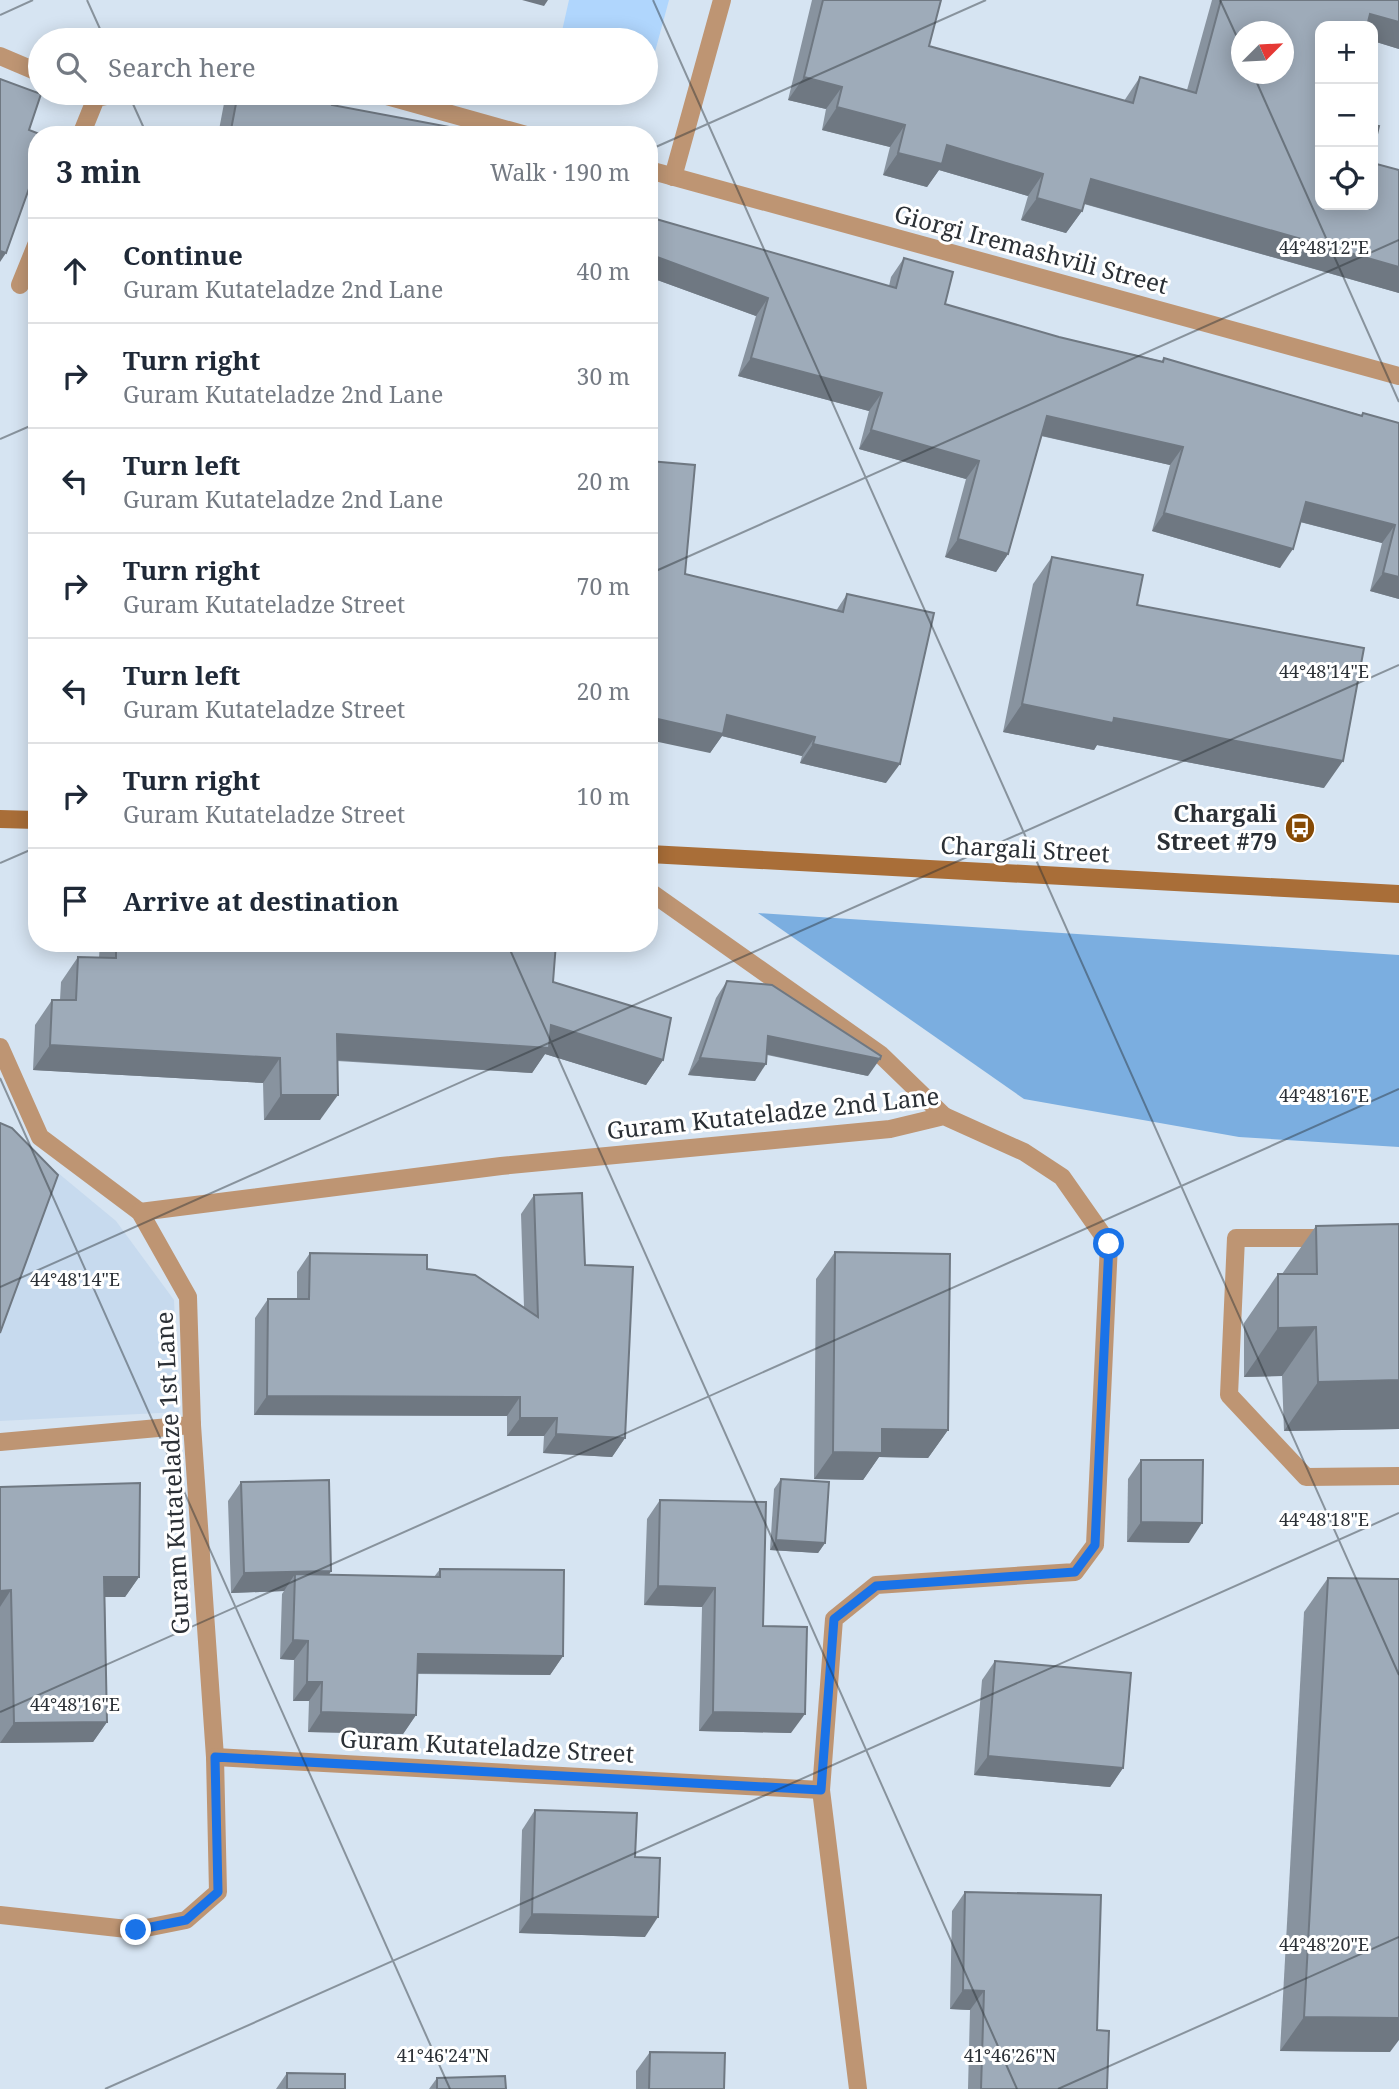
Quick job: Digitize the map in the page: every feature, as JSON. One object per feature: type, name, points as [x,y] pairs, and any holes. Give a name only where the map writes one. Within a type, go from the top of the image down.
[{"type":"street","points":[[673,177],[722,0]]},
{"type":"street","points":[[0,56],[28,68]]},
{"type":"street","points":[[83,126],[88,105]]},
{"type":"street","points":[[419,105],[494,126]]},
{"type":"street","name":"Giorgi Iremashvili Street","points":[[658,173],[1399,376]]},
{"type":"street","points":[[20,285],[28,265]]},
{"type":"street","points":[[0,819],[28,820]]},
{"type":"street","name":"Chargali Street","points":[[658,854],[1399,894]]},
{"type":"street","points":[[658,897],[880,1054],[944,1116]]},
{"type":"street","name":"Guram Kutateladze 1st Lane","points":[[0,1047],[40,1137],[140,1212],[188,1297],[192,1425],[215,1757]]},
{"type":"street","name":"Guram Kutateladze 2nd Lane","points":[[140,1212],[501,1166],[890,1129],[944,1116],[1024,1152],[1062,1177],[1109,1244],[1095,1545],[1075,1572],[876,1586],[834,1619],[821,1790]]},
{"type":"street","points":[[1345,1238],[1236,1238],[1229,1395],[1306,1477],[1399,1476]]},
{"type":"street","points":[[0,1442],[192,1425]]},
{"type":"street","points":[[0,1915],[136,1930],[186,1920],[218,1892],[215,1757]]},
{"type":"street","name":"Guram Kutateladze Street","points":[[215,1757],[821,1790]]},
{"type":"street","points":[[821,1790],[859,2089]]},
{"type":"shaded area","points":[[569,0],[669,0],[658,41],[658,28],[563,28]]},
{"type":"shaded area","points":[[758,913],[1399,955],[1399,1147],[1239,1137],[1024,1099]]},
{"type":"shaded area","points":[[0,1125],[116,1221],[174,1300],[179,1412],[0,1421]]},
{"type":"building","points":[[823,0],[941,0],[929,46],[1133,103],[1140,77],[1196,93],[1221,0],[1399,0],[1399,22],[1370,14],[1368,21],[1315,21],[1315,210],[1378,210],[1378,164],[1399,170],[1399,267],[1091,179],[1082,211],[1037,198],[1043,174],[947,145],[942,164],[898,153],[905,125],[837,107],[842,87],[804,77]]},
{"type":"building","points":[[0,79],[28,89],[28,105],[37,105],[30,126],[28,126],[28,191],[6,253],[0,251]]},
{"type":"building","points":[[236,105],[332,105],[444,126],[232,126]]},
{"type":"building","points":[[658,220],[896,288],[904,258],[953,272],[945,304],[1059,337],[1163,362],[1164,358],[1362,416],[1363,413],[1399,423],[1399,577],[1383,573],[1395,525],[1306,502],[1293,549],[1164,513],[1183,447],[1047,416],[1008,554],[958,539],[979,461],[871,430],[882,393],[751,358],[768,298],[658,257]]},
{"type":"building","points":[[658,462],[695,465],[685,574],[843,612],[847,594],[934,613],[900,764],[813,744],[815,737],[727,715],[723,734],[658,719]]},
{"type":"building","points":[[1052,557],[1143,575],[1137,605],[1364,648],[1343,761],[1114,718],[1113,723],[1022,704]]},
{"type":"building","points":[[116,952],[555,952],[553,982],[671,1018],[663,1060],[551,1025],[549,1048],[337,1034],[338,1095],[281,1095],[280,1058],[50,1045],[52,1000],[76,1000],[78,957],[116,958]]},
{"type":"building","points":[[727,981],[772,985],[881,1056],[880,1059],[768,1036],[766,1064],[700,1058]]},
{"type":"building","points":[[0,1123],[12,1128],[58,1175],[0,1333]]},
{"type":"building","points":[[582,1193],[585,1265],[633,1267],[625,1438],[556,1434],[557,1418],[520,1418],[520,1397],[267,1396],[268,1299],[309,1299],[310,1253],[427,1255],[427,1269],[475,1275],[538,1317],[534,1195]]},
{"type":"building","points":[[1399,1224],[1399,1380],[1318,1382],[1316,1327],[1278,1328],[1278,1274],[1317,1274],[1316,1226]]},
{"type":"building","points":[[835,1252],[950,1254],[948,1430],[882,1429],[882,1453],[833,1452]]},
{"type":"building","points":[[1141,1460],[1203,1460],[1202,1523],[1141,1522]]},
{"type":"building","points":[[781,1479],[829,1482],[825,1543],[776,1540]]},
{"type":"building","points":[[329,1480],[331,1571],[244,1573],[241,1482]]},
{"type":"building","points":[[140,1483],[139,1577],[104,1577],[107,1722],[14,1723],[11,1590],[0,1591],[0,1487]]},
{"type":"building","points":[[660,1500],[766,1502],[763,1626],[807,1627],[805,1714],[713,1712],[715,1588],[658,1586]]},
{"type":"building","points":[[440,1569],[564,1570],[563,1656],[418,1654],[416,1715],[321,1712],[322,1682],[307,1682],[308,1641],[293,1640],[295,1574],[440,1577]]},
{"type":"building","points":[[1328,1578],[1399,1579],[1399,2018],[1304,2017]]},
{"type":"building","points":[[995,1661],[1131,1673],[1123,1768],[988,1756]]},
{"type":"building","points":[[535,1810],[637,1813],[635,1857],[660,1858],[658,1917],[532,1914]]},
{"type":"building","points":[[965,1892],[1101,1895],[1097,2030],[1109,2031],[1107,2089],[981,2089],[984,1991],[963,1990]]},
{"type":"building","points":[[650,2052],[725,2053],[724,2089],[649,2089]]},
{"type":"building","points":[[287,2073],[345,2074],[345,2089],[287,2089]]},
{"type":"building","points":[[505,2076],[506,2089],[437,2089],[437,2078]]},
{"type":"place","name":"Chargali Street #79","points":[[1300,828]]},
{"type":"route","points":[[136,1930],[186,1920],[218,1892],[215,1757],[821,1790],[834,1619],[876,1586],[1075,1572],[1095,1545],[1109,1244]]}]
